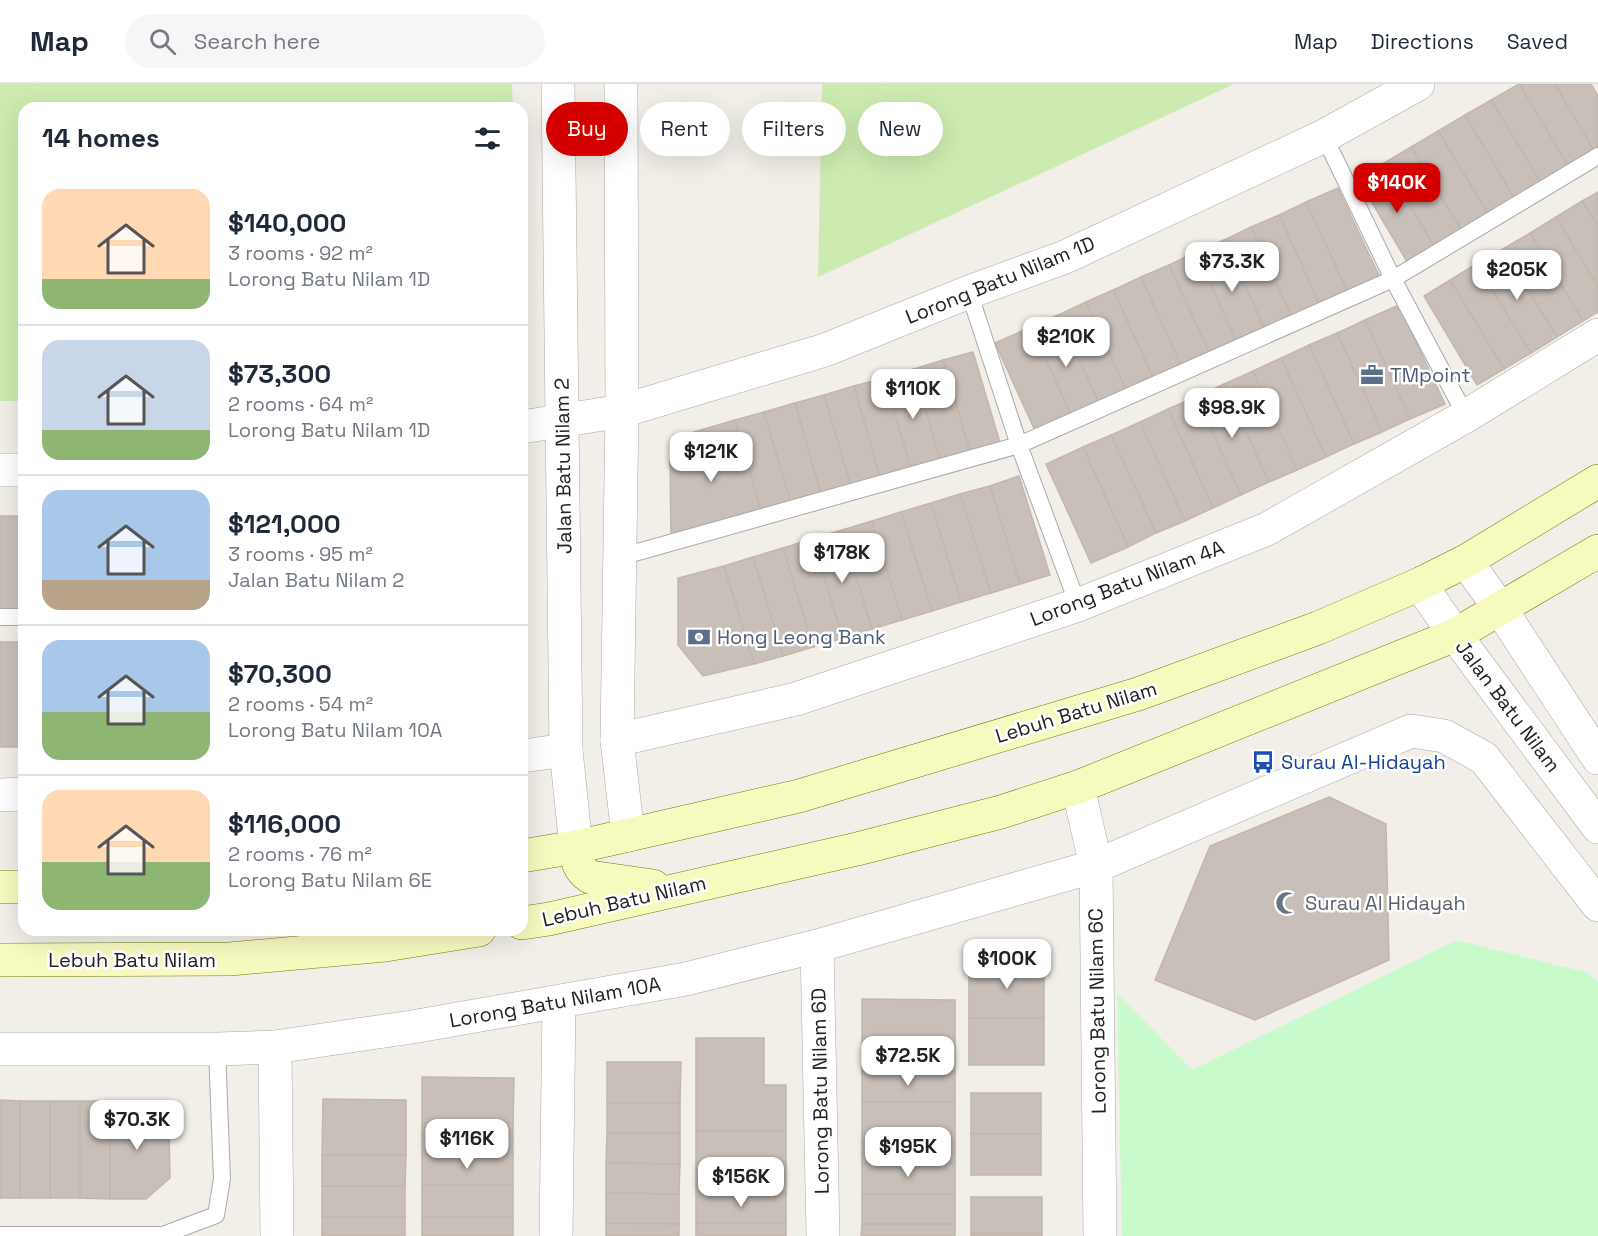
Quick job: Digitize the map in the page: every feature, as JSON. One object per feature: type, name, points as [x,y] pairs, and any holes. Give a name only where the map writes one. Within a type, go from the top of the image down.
[{"type":"main road","name":"Lebuh Batu Nilam","points":[[528,855],[576,847],[799,796],[1138,694],[1318,628],[1420,584],[1466,561],[1598,481]]},
{"type":"main road","name":"Lebuh Batu Nilam","points":[[528,922],[857,849],[1000,812],[1078,788],[1455,636],[1598,551]]},
{"type":"main road","points":[[576,847],[578,865],[590,878],[679,888]]},
{"type":"main road","points":[[0,887],[18,887]]},
{"type":"main road","name":"Lebuh Batu Nilam","points":[[0,960],[230,959],[385,945],[441,936]]},
{"type":"street","name":"Jalan Batu Nilam 2","points":[[558,84],[566,750],[576,847]]},
{"type":"street","points":[[621,84],[622,411],[617,740],[628,835]]},
{"type":"street","name":"Lorong Batu Nilam 1D","points":[[528,426],[622,411],[825,350],[969,292],[1065,257],[1324,136],[1418,84]]},
{"type":"street","name":"Lorong Batu Nilam 4A","points":[[617,740],[796,699],[1078,605],[1267,529],[1466,416],[1598,335]]},
{"type":"street","points":[[0,470],[18,471]]},
{"type":"street","points":[[1466,561],[1595,748]]},
{"type":"street","name":"Jalan Batu Nilam","points":[[1420,584],[1455,636],[1598,826]]},
{"type":"street","name":"Lorong Batu Nilam 10A","points":[[0,1049],[275,1047],[412,1027],[686,979],[817,946],[1096,866],[1411,730],[1444,736],[1484,758],[1598,905]]},
{"type":"street","points":[[528,755],[566,750]]},
{"type":"street","name":"Lorong Batu Nilam 6C","points":[[1078,788],[1096,866],[1100,1236]]},
{"type":"street","points":[[0,795],[18,794]]},
{"type":"street","name":"Lorong Batu Nilam 6D","points":[[817,946],[823,1236]]},
{"type":"street","points":[[556,1236],[560,1002]]},
{"type":"street","points":[[275,1047],[277,1236]]},
{"type":"lane","points":[[1324,136],[1393,279],[1466,416]]},
{"type":"lane","points":[[620,557],[1019,445],[1393,279],[1598,156]]},
{"type":"lane","points":[[969,292],[1019,445],[1078,605]]},
{"type":"lane","points":[[0,617],[18,617]]},
{"type":"lane","points":[[0,1235],[163,1235],[216,1215],[222,1179],[217,1049]]},
{"type":"green space","points":[[0,84],[512,84],[513,102],[18,102],[18,401],[0,401]]},
{"type":"green space","points":[[822,84],[1234,84],[818,277],[821,156],[846,156],[846,102],[822,102]]},
{"type":"green space","points":[[1457,940],[1589,973],[1598,982],[1598,1236],[1122,1236],[1117,993],[1192,1070]]},
{"type":"building","points":[[1519,84],[1555,84],[1596,154],[1570,169]]},
{"type":"building","points":[[1519,84],[1570,169],[1543,186],[1491,100]]},
{"type":"building","points":[[1555,84],[1591,84],[1598,96],[1598,153],[1596,154]]},
{"type":"building","points":[[1491,100],[1543,186],[1516,201],[1465,115]]},
{"type":"building","points":[[1465,115],[1516,201],[1490,217],[1438,131]]},
{"type":"building","points":[[1438,131],[1490,217],[1463,233],[1411,147]]},
{"type":"building","points":[[1411,147],[1463,233],[1436,249],[1384,163]]},
{"type":"building","points":[[1384,163],[1436,249],[1409,265],[1358,179]]},
{"type":"building","points":[[1338,188],[1382,282],[1350,297],[1306,202]]},
{"type":"building","points":[[1598,192],[1598,227],[1582,201]]},
{"type":"building","points":[[1582,201],[1598,227],[1598,287],[1556,217]]},
{"type":"building","points":[[1306,202],[1350,297],[1322,310],[1279,215]]},
{"type":"building","points":[[1279,215],[1322,310],[1294,322],[1251,227]]},
{"type":"building","points":[[1556,217],[1598,287],[1598,312],[1583,321],[1530,233]]},
{"type":"building","points":[[1251,227],[1294,322],[1267,334],[1224,240]]},
{"type":"building","points":[[1530,233],[1583,321],[1557,337],[1503,249]]},
{"type":"building","points":[[1224,240],[1267,334],[1239,347],[1196,252]]},
{"type":"building","points":[[1503,249],[1557,337],[1531,353],[1476,264]]},
{"type":"building","points":[[1196,252],[1239,347],[1212,359],[1169,265]]},
{"type":"building","points":[[1476,264],[1531,353],[1504,369],[1450,280]]},
{"type":"building","points":[[1169,265],[1212,359],[1184,372],[1141,277]]},
{"type":"building","points":[[1141,277],[1184,372],[1156,384],[1113,290]]},
{"type":"building","points":[[1450,280],[1504,369],[1477,385],[1424,296]]},
{"type":"building","points":[[1113,290],[1156,384],[1129,397],[1086,302]]},
{"type":"building","points":[[1086,302],[1129,397],[1102,409],[1058,315]]},
{"type":"building","points":[[1399,305],[1445,404],[1410,419],[1365,320]]},
{"type":"building","points":[[1058,315],[1102,409],[1074,421],[1031,327]]},
{"type":"building","points":[[1365,320],[1410,419],[1382,432],[1337,333]]},
{"type":"building","points":[[1031,327],[1074,421],[1038,437],[995,343]]},
{"type":"building","points":[[1337,333],[1382,432],[1354,444],[1309,345]]},
{"type":"building","points":[[1309,345],[1354,444],[1326,457],[1281,358]]},
{"type":"building","points":[[973,352],[1001,446],[971,455],[943,360]]},
{"type":"building","points":[[1281,358],[1326,457],[1297,470],[1253,371]]},
{"type":"building","points":[[943,360],[971,455],[941,464],[914,369]]},
{"type":"building","points":[[914,369],[941,464],[912,472],[884,378]]},
{"type":"building","points":[[1253,371],[1297,470],[1269,482],[1224,384]]},
{"type":"building","points":[[884,378],[912,472],[881,481],[854,386]]},
{"type":"building","points":[[1224,384],[1269,482],[1241,495],[1196,397]]},
{"type":"building","points":[[854,386],[881,481],[852,490],[824,395]]},
{"type":"building","points":[[824,395],[852,490],[822,498],[795,403]]},
{"type":"building","points":[[1196,397],[1241,495],[1213,508],[1168,409]]},
{"type":"building","points":[[795,403],[822,498],[792,507],[764,412]]},
{"type":"building","points":[[1168,409],[1213,508],[1185,521],[1140,422]]},
{"type":"building","points":[[764,412],[792,507],[762,515],[735,420]]},
{"type":"building","points":[[735,420],[762,515],[671,541],[670,460],[691,433]]},
{"type":"building","points":[[1140,422],[1185,521],[1156,533],[1111,435]]},
{"type":"building","points":[[1111,435],[1156,533],[1128,547],[1083,447]]},
{"type":"building","points":[[1083,447],[1128,547],[1091,563],[1046,464]]},
{"type":"building","points":[[1019,476],[1050,575],[1020,584],[990,486]]},
{"type":"building","points":[[990,486],[1020,584],[991,593],[960,494]]},
{"type":"building","points":[[960,494],[991,593],[961,602],[931,503]]},
{"type":"building","points":[[931,503],[961,602],[932,611],[901,512]]},
{"type":"building","points":[[901,512],[932,611],[902,620],[872,521]]},
{"type":"building","points":[[0,516],[18,516],[18,613],[0,613]]},
{"type":"building","points":[[872,521],[902,620],[872,629],[842,530]]},
{"type":"building","points":[[842,530],[872,629],[843,638],[812,539]]},
{"type":"building","points":[[812,539],[843,638],[813,647],[783,548]]},
{"type":"building","points":[[783,548],[813,647],[783,656],[753,557]]},
{"type":"building","points":[[753,557],[783,656],[754,664],[724,566]]},
{"type":"building","points":[[724,566],[754,664],[703,676],[678,645],[678,578]]},
{"type":"building","points":[[0,642],[18,642],[18,747],[0,747]]},
{"type":"building","name":"Surau Al Hidayah","points":[[1329,797],[1386,824],[1389,960],[1255,1020],[1155,980],[1210,846]]},
{"type":"building","points":[[969,962],[1044,962],[1044,1018],[969,1018]]},
{"type":"building","points":[[862,999],[955,1000],[955,1072],[862,1072]]},
{"type":"building","points":[[969,1018],[1044,1018],[1044,1065],[969,1065]]},
{"type":"building","points":[[696,1038],[764,1038],[764,1085],[786,1085],[786,1131],[696,1131]]},
{"type":"building","points":[[607,1062],[681,1062],[680,1103],[607,1103]]},
{"type":"building","points":[[862,1072],[955,1072],[955,1102],[862,1102]]},
{"type":"building","points":[[422,1077],[514,1078],[513,1123],[422,1123]]},
{"type":"building","points":[[971,1093],[1041,1093],[1041,1134],[971,1134]]},
{"type":"building","points":[[323,1099],[406,1100],[406,1155],[322,1155]]},
{"type":"building","points":[[0,1100],[20,1101],[20,1198],[0,1198]]},
{"type":"building","points":[[20,1101],[50,1101],[50,1198],[20,1198]]},
{"type":"building","points":[[50,1101],[80,1101],[80,1198],[50,1198]]},
{"type":"building","points":[[80,1101],[110,1101],[110,1199],[80,1198]]},
{"type":"building","points":[[110,1101],[147,1101],[169,1130],[170,1178],[146,1199],[110,1199]]},
{"type":"building","points":[[862,1102],[955,1102],[955,1133],[862,1133]]},
{"type":"building","points":[[607,1103],[680,1103],[680,1133],[607,1133]]},
{"type":"building","points":[[422,1123],[513,1123],[513,1154],[422,1154]]},
{"type":"building","points":[[696,1131],[786,1131],[786,1162],[696,1162]]},
{"type":"building","points":[[607,1133],[680,1133],[680,1164],[606,1163]]},
{"type":"building","points":[[862,1133],[955,1133],[955,1163],[862,1163]]},
{"type":"building","points":[[971,1134],[1041,1134],[1041,1175],[971,1175]]},
{"type":"building","points":[[422,1154],[513,1154],[513,1185],[422,1185]]},
{"type":"building","points":[[322,1155],[406,1155],[405,1186],[322,1186]]},
{"type":"building","points":[[696,1162],[786,1162],[786,1193],[696,1192]]},
{"type":"building","points":[[606,1163],[680,1164],[679,1194],[606,1193]]},
{"type":"building","points":[[862,1163],[955,1163],[955,1194],[862,1194]]},
{"type":"building","points":[[422,1185],[513,1185],[513,1217],[422,1217]]},
{"type":"building","points":[[322,1186],[405,1186],[405,1217],[322,1217]]},
{"type":"building","points":[[696,1192],[786,1193],[786,1223],[696,1223]]},
{"type":"building","points":[[606,1193],[679,1194],[679,1224],[606,1223]]},
{"type":"building","points":[[862,1194],[955,1194],[955,1224],[862,1224]]},
{"type":"building","points":[[971,1197],[1042,1197],[1042,1233],[971,1233]]},
{"type":"building","points":[[322,1217],[405,1217],[405,1236],[322,1236]]},
{"type":"building","points":[[422,1217],[513,1217],[513,1236],[422,1236]]},
{"type":"building","points":[[606,1223],[679,1224],[679,1236],[606,1236]]},
{"type":"building","points":[[696,1223],[786,1223],[786,1236],[696,1236]]},
{"type":"building","points":[[862,1224],[955,1224],[955,1236],[861,1236]]},
{"type":"building","points":[[971,1233],[1042,1233],[1042,1236],[971,1236]]},
{"type":"place","name":"TMpoint","points":[[1372,375]]},
{"type":"place","name":"Hong Leong Bank","points":[[699,637]]},
{"type":"place","name":"Surau Al-Hidayah","points":[[1263,762]]},
{"type":"place","name":"Surau Al Hidayah","points":[[1287,903]]}]
